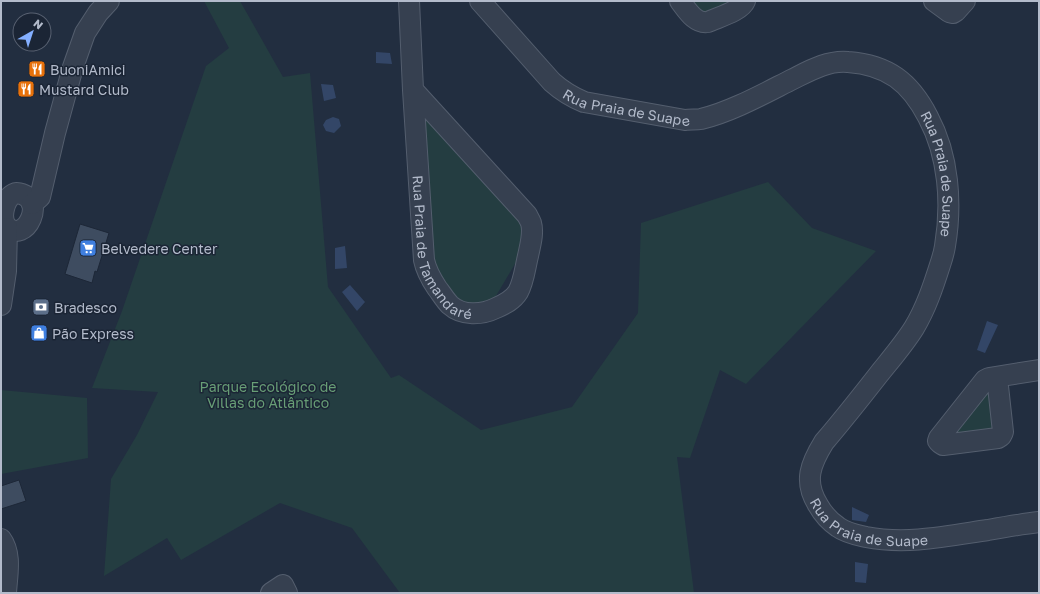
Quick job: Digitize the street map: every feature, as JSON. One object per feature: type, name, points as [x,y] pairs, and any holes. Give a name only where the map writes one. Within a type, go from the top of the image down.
[{"type":"street","points":[[32,204],[40,197],[55,133],[85,33],[108,1]]},
{"type":"street","name":"Rua Praia de Tamandaré","points":[[409,1],[413,90],[424,260],[426,269],[431,279],[450,306],[459,311],[470,313],[489,312],[506,304],[512,299],[522,284],[532,234],[531,223],[526,215],[413,90]]},
{"type":"street","name":"Rua Praia de Suape","points":[[480,1],[552,82],[561,90],[584,102],[685,120],[700,119],[744,103],[827,64],[846,62],[869,65],[890,72],[907,86],[920,102],[933,127],[943,158],[948,190],[948,219],[945,248],[926,305],[914,328],[897,352],[816,455],[810,470],[810,486],[824,515],[838,528],[855,535],[877,539],[932,539],[1039,522]]},
{"type":"street","points":[[680,1],[699,22],[708,22],[738,9],[743,6],[745,1]]},
{"type":"street","points":[[934,1],[949,12],[953,13],[965,1]]},
{"type":"street","points":[[7,196],[16,193],[28,197],[32,204],[31,217],[26,226],[9,226],[2,222],[2,211],[7,196],[30,179],[55,133]]},
{"type":"street","points":[[1,303],[18,273],[9,226]]},
{"type":"street","points":[[997,377],[1039,370]]},
{"type":"street","points":[[1,539],[5,544],[8,556],[6,593]]},
{"type":"street","points":[[271,593],[283,586],[287,593]]},
{"type":"green space","name":"Parque Ecológico de Villas do Atlântico","points":[[204,1],[240,1],[283,77],[310,73],[328,287],[391,378],[399,375],[481,430],[572,407],[638,313],[641,223],[768,182],[812,228],[876,251],[746,384],[720,370],[690,458],[677,457],[694,593],[400,593],[352,528],[280,503],[181,560],[167,538],[104,576],[111,479],[137,435],[158,392],[92,388],[122,311],[206,66],[229,48]]},
{"type":"green space","points":[[690,1],[730,1],[703,15]]},
{"type":"green space","points":[[418,103],[523,221],[522,252],[493,301],[474,309],[456,304],[428,257]]},
{"type":"green space","points":[[988,384],[994,432],[944,438]]},
{"type":"green space","points":[[1,390],[87,398],[88,458],[1,474]]},
{"type":"water","points":[[376,52],[390,53],[392,64],[376,63]]},
{"type":"water","points":[[321,84],[333,85],[336,98],[324,101]]},
{"type":"water","points":[[333,117],[339,119],[341,126],[334,133],[326,131],[323,125],[326,120]]},
{"type":"water","points":[[345,246],[347,268],[335,269],[335,248]]},
{"type":"water","points":[[350,285],[365,302],[357,311],[342,292]]},
{"type":"water","points":[[987,321],[998,325],[985,353],[977,350]]},
{"type":"water","points":[[852,507],[869,515],[866,522],[852,520]]},
{"type":"water","points":[[855,562],[868,564],[866,583],[855,582]]},
{"type":"building","name":"Belvedere Center","points":[[80,224],[109,233],[92,283],[65,274]]},
{"type":"building","points":[[19,480],[26,501],[1,509],[1,486]]},
{"type":"place","name":"BuoniAmici","points":[[37,69]]},
{"type":"place","name":"Mustard Club","points":[[26,89]]},
{"type":"place","name":"Belvedere Center","points":[[88,248]]},
{"type":"place","name":"Bradesco","points":[[41,307]]},
{"type":"place","name":"Pão Express","points":[[39,333]]}]
